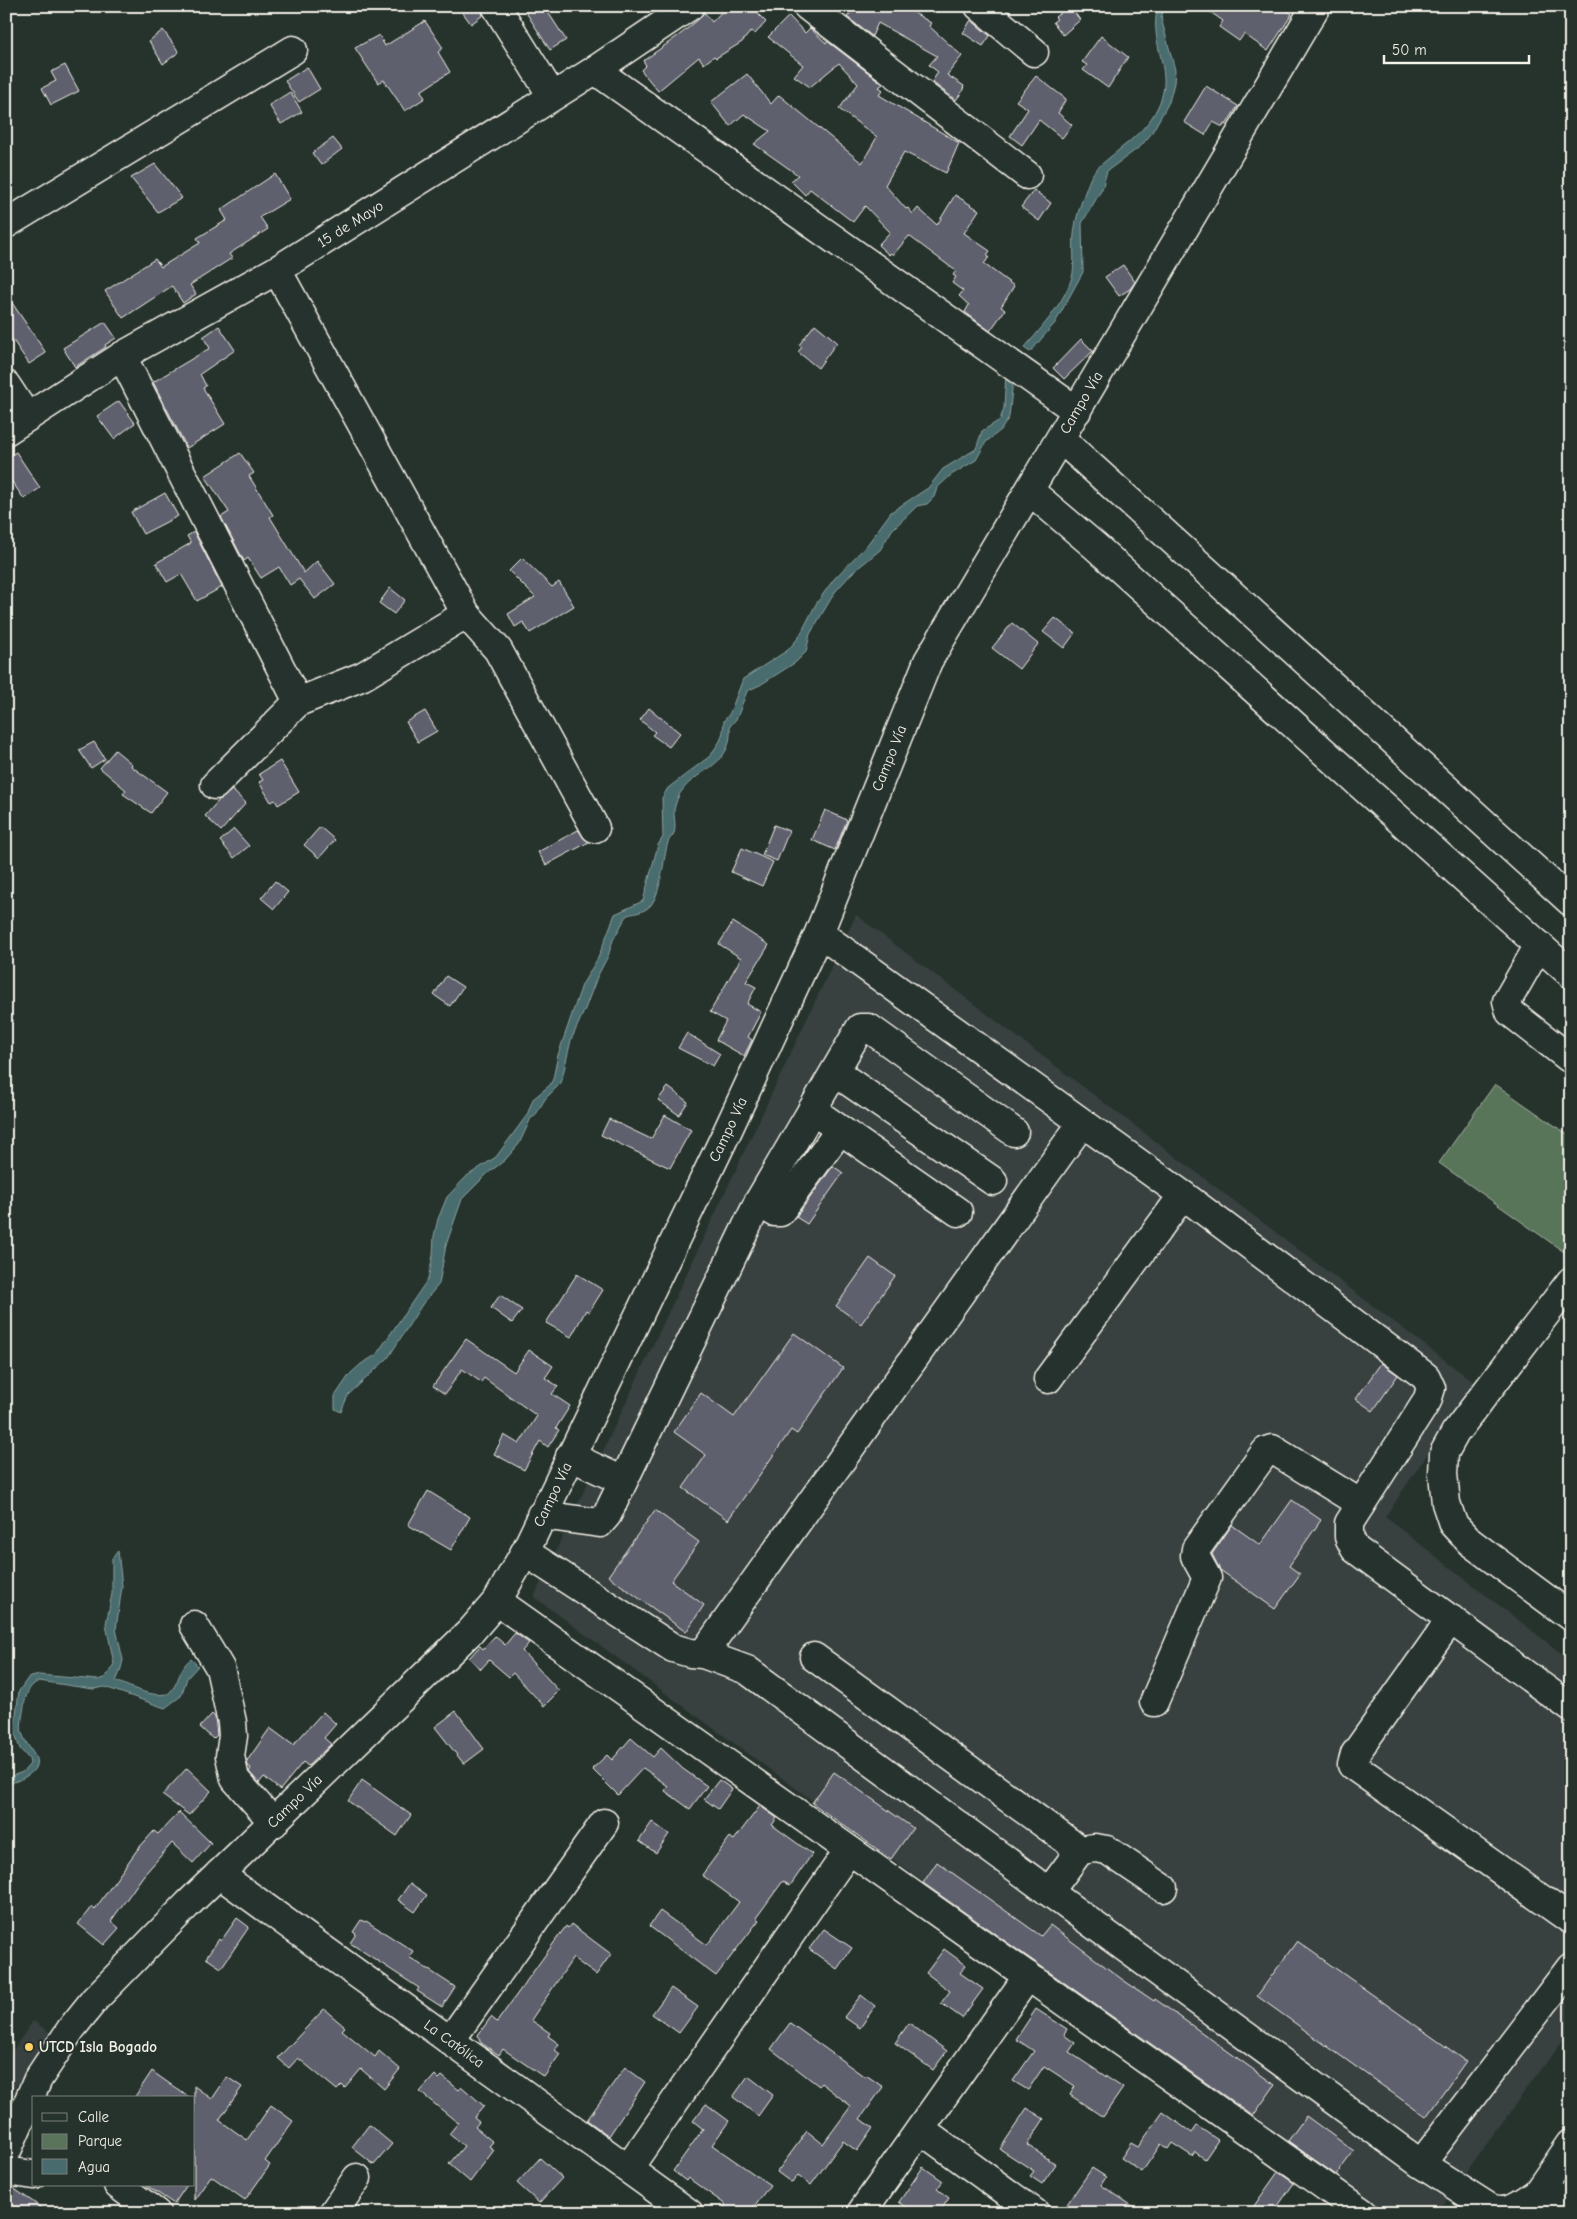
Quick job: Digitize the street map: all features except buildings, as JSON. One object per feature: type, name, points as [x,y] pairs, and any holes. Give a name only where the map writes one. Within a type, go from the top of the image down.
[{"type":"street","points":[[496,6],[552,96]]},
{"type":"street","name":"15 de Mayo","points":[[16,424],[122,356],[277,270],[595,70],[690,6]]},
{"type":"street","points":[[808,6],[1027,175]]},
{"type":"street","points":[[979,6],[1034,52]]},
{"type":"street","name":"Campo Vía","points":[[17,2131],[38,2080],[77,2022],[124,1968],[470,1631],[497,1601],[524,1552],[727,1132],[819,933],[928,661],[1316,6]]},
{"type":"street","points":[[6,224],[293,50]]},
{"type":"street","points":[[595,70],[1077,411]]},
{"type":"street","points":[[277,270],[466,614],[498,650],[595,828]]},
{"type":"street","points":[[122,356],[298,702]]},
{"type":"street","points":[[6,385],[16,424]]},
{"type":"street","points":[[1061,439],[1571,902]]},
{"type":"street","points":[[1030,491],[1095,546],[1571,974]]},
{"type":"street","points":[[215,785],[298,702],[363,676],[466,614]]},
{"type":"street","points":[[819,933],[1182,1196],[1426,1377],[1430,1388],[1427,1401],[1349,1523],[1349,1537],[1355,1548],[1571,1708]]},
{"type":"street","points":[[1539,945],[1507,1001],[1510,1012],[1568,1058]]},
{"type":"street","points":[[541,1515],[600,1522],[607,1515],[759,1201],[860,1028],[869,1028],[1014,1132]]},
{"type":"street","points":[[835,1072],[993,1181]]},
{"type":"street","points":[[812,1110],[958,1212]]},
{"type":"street","points":[[702,1654],[1082,1123]]},
{"type":"street","points":[[759,1201],[774,1212],[780,1212],[840,1130]]},
{"type":"street","points":[[1048,1378],[1182,1196]]},
{"type":"street","points":[[1571,1281],[1455,1433],[1444,1453],[1443,1474],[1446,1503],[1453,1524],[1470,1542],[1571,1617]]},
{"type":"street","points":[[1154,1702],[1207,1578],[1195,1556],[1196,1549],[1266,1451],[1272,1449],[1361,1504]]},
{"type":"street","points":[[570,1456],[623,1481]]},
{"type":"street","points":[[524,1552],[673,1648],[702,1654],[747,1670],[1421,2164],[1490,2208],[1498,2211],[1511,2210],[1537,2193],[1571,2144]]},
{"type":"street","points":[[497,1601],[1363,2213]]},
{"type":"street","points":[[1451,1619],[1355,1754],[1352,1765],[1571,1920]]},
{"type":"street","points":[[194,1624],[220,1668],[232,1722],[233,1736],[230,1756],[235,1779],[274,1823]]},
{"type":"street","points":[[814,1657],[1080,1850],[1095,1848],[1107,1850],[1163,1888]]},
{"type":"street","points":[[450,2041],[604,1823]]},
{"type":"street","points":[[628,2169],[849,1850]]},
{"type":"street","points":[[1049,1892],[1080,1850]]},
{"type":"street","name":"La Católica","points":[[219,1874],[689,2213]]},
{"type":"street","points":[[1421,2164],[1571,1967]]},
{"type":"street","points":[[861,2213],[1028,1976]]},
{"type":"street","points":[[921,2130],[1035,2213]]},
{"type":"street","points":[[6,2171],[32,2176]]},
{"type":"street","points":[[333,2213],[357,2178]]},
{"type":"street","points":[[119,2186],[156,2213]]},
{"type":"street","points":[[1537,2193],[1571,2200]]},
{"type":"shaded area","points":[[856,915],[1475,1383],[1385,1517],[1571,1661],[1571,2029],[1436,2213],[1377,2213],[534,1597]]},
{"type":"shaded area","name":"UTCD Isla Bogado","points":[[33,2021],[52,2034],[12,2092],[6,2088],[6,2060]]},
{"type":"green space","points":[[1495,1084],[1571,1137],[1571,1257],[1439,1163]]},
{"type":"water","points":[[1158,6],[1165,6],[1161,18],[1175,70],[1169,102],[1151,134],[1141,146],[1107,171],[1102,189],[1082,223],[1083,272],[1055,323],[1030,352],[1024,348],[1053,313],[1070,283],[1074,267],[1076,222],[1091,177],[1099,166],[1142,130],[1160,103],[1164,82],[1156,30]]},
{"type":"water","points":[[1006,374],[1013,380],[1009,417],[1001,430],[986,442],[976,460],[951,475],[937,488],[934,497],[927,504],[917,506],[892,530],[880,550],[852,573],[835,592],[810,634],[806,652],[796,662],[747,691],[737,718],[730,726],[729,742],[724,753],[717,762],[688,784],[680,793],[674,809],[674,833],[668,842],[658,892],[651,905],[646,909],[627,915],[613,940],[608,956],[597,977],[571,1040],[561,1083],[545,1099],[535,1116],[531,1118],[519,1144],[505,1160],[488,1173],[462,1199],[446,1245],[439,1284],[423,1303],[388,1358],[348,1395],[341,1412],[335,1409],[335,1396],[350,1374],[361,1364],[376,1355],[428,1279],[433,1255],[434,1236],[438,1219],[447,1197],[467,1176],[496,1157],[527,1115],[533,1099],[550,1085],[558,1055],[582,985],[598,958],[615,914],[643,901],[658,845],[663,837],[662,798],[668,788],[710,756],[720,741],[724,721],[730,713],[743,679],[788,650],[799,637],[816,604],[834,579],[867,545],[891,512],[928,488],[943,469],[976,449],[982,431],[1000,420],[1004,408]]},
{"type":"water","points":[[118,1551],[122,1586],[116,1629],[123,1660],[116,1681],[148,1693],[168,1694],[175,1686],[181,1671],[191,1659],[198,1666],[187,1678],[181,1696],[165,1708],[105,1687],[93,1689],[39,1681],[35,1683],[27,1695],[21,1727],[22,1733],[37,1762],[32,1772],[28,1775],[6,1785],[6,1778],[23,1772],[30,1764],[29,1759],[20,1749],[14,1730],[19,1691],[28,1678],[39,1675],[98,1680],[106,1677],[114,1664],[106,1624],[112,1594],[112,1558]]},
{"type":"place","name":"UTCD Isla Bogado","points":[[29,2047]]}]
